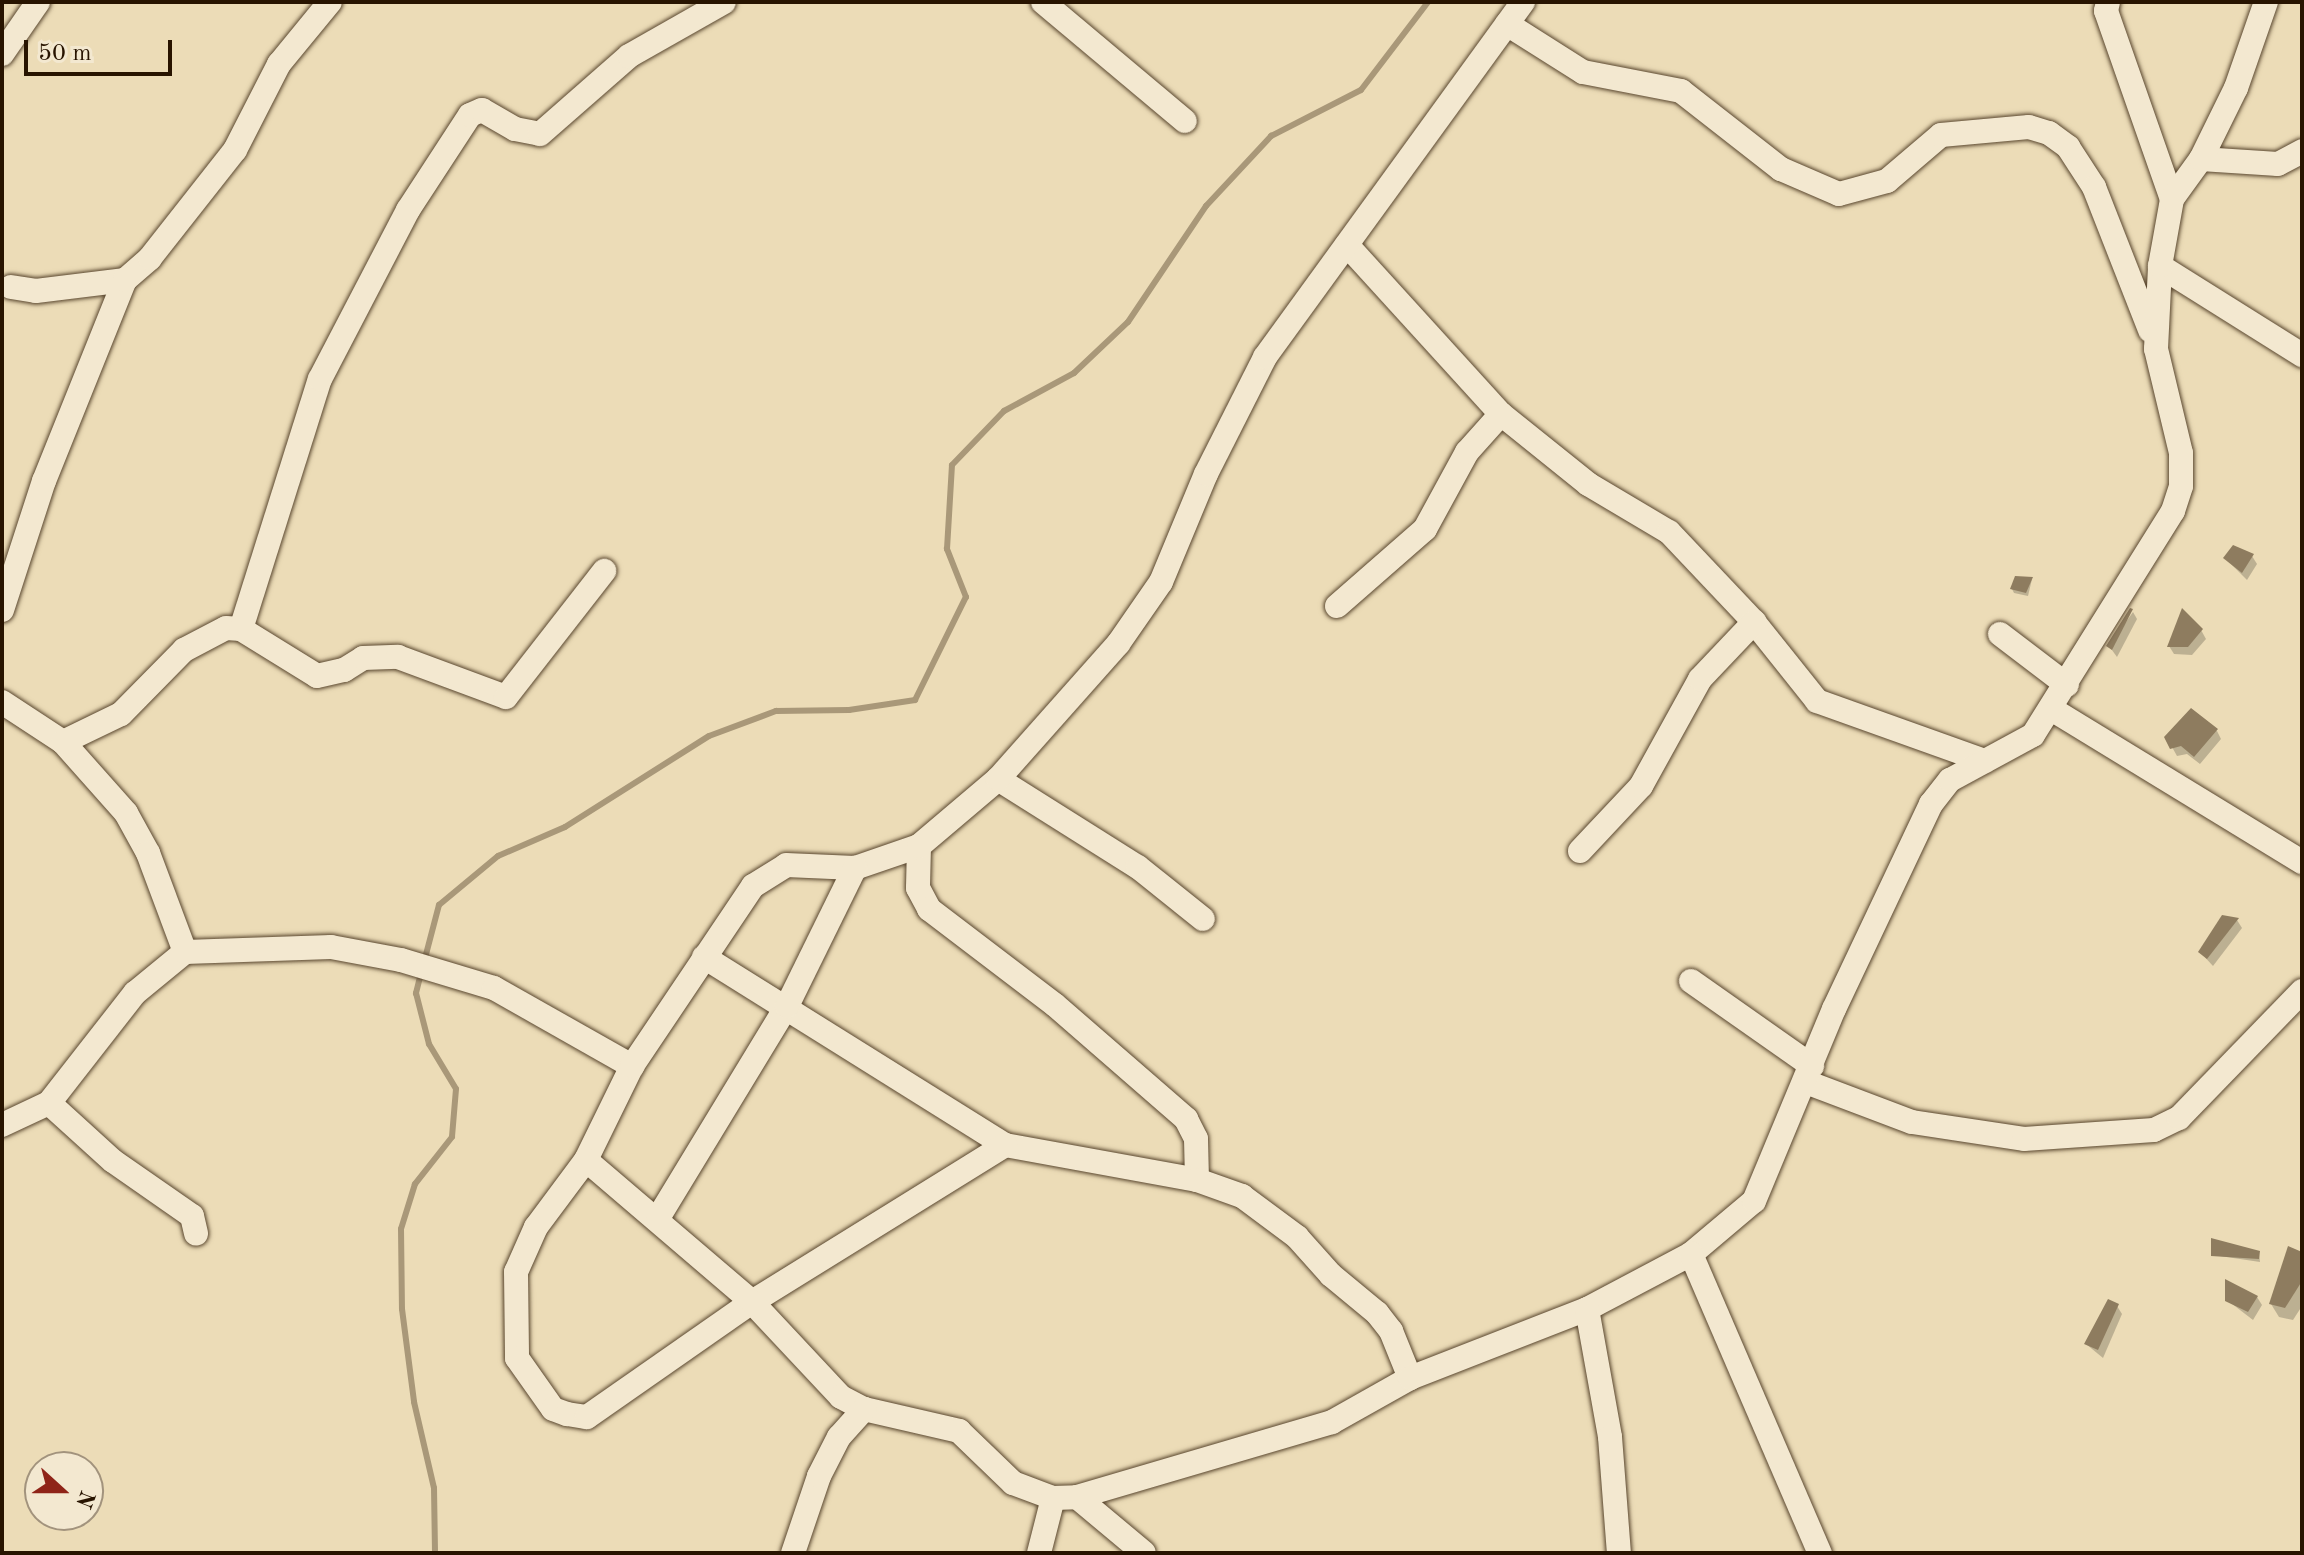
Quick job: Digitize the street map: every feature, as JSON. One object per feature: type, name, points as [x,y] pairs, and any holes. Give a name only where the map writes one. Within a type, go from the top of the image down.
[{"type":"street","points":[[2,54],[38,2]]},
{"type":"street","points":[[2,610],[44,481],[125,280],[150,258],[235,150],[279,64],[330,2]]},
{"type":"street","points":[[241,629],[320,379],[408,210],[470,115],[482,110],[515,129],[540,134],[629,56],[724,2]]},
{"type":"street","points":[[1043,2],[1185,121]]},
{"type":"street","points":[[1005,1145],[752,1302],[587,1417],[553,1409],[517,1358],[516,1272],[536,1227],[586,1160],[632,1066],[753,886],[772,870],[786,865],[855,868],[919,846],[998,779],[1118,644],[1161,582],[1206,474],[1265,357],[1523,2]]},
{"type":"street","points":[[2108,2],[2106,11],[2172,199]]},
{"type":"street","points":[[2156,349],[2160,266],[2172,199],[2201,159],[2236,88],[2266,2]]},
{"type":"street","points":[[1039,1553],[1065,1498],[1332,1422],[1410,1378],[1587,1309],[1691,1254],[1754,1201],[1931,804],[1950,780],[2033,735],[2053,710],[2173,511],[2181,486],[2181,453],[2156,349],[2094,187],[2068,147],[2049,133],[2029,127],[1941,135],[1887,181],[1839,194],[1781,169],[1681,91],[1583,72],[1507,24]]},
{"type":"street","points":[[2201,159],[2278,164],[2302,151]]},
{"type":"street","points":[[1347,245],[1501,414],[1588,484],[1669,532],[1754,622],[1824,705],[1985,761]]},
{"type":"street","points":[[2160,266],[2299,351]]},
{"type":"street","points":[[11,287],[36,291],[125,280]]},
{"type":"street","points":[[1337,606],[1425,529],[1467,452],[1501,414]]},
{"type":"street","points":[[63,742],[121,714],[184,650],[226,628],[241,629],[317,676],[344,670],[363,658],[398,657],[506,697],[604,571]]},
{"type":"street","points":[[1580,851],[1641,786],[1700,679],[1754,622]]},
{"type":"street","points":[[2000,634],[2067,685]]},
{"type":"street","points":[[2,702],[63,742],[126,813],[148,853],[185,952]]},
{"type":"street","points":[[2053,710],[2302,862]]},
{"type":"street","points":[[998,779],[1138,867],[1203,919]]},
{"type":"street","points":[[919,846],[918,888],[929,909],[1055,1005],[1186,1119],[1196,1139],[1197,1180]]},
{"type":"street","points":[[658,1218],[787,1006],[855,868]]},
{"type":"street","points":[[2,1125],[49,1103],[135,993],[185,952],[331,947],[401,960],[494,988],[632,1066]]},
{"type":"street","points":[[704,957],[787,1006],[1005,1145],[1197,1180],[1242,1196],[1297,1237],[1391,1331],[1410,1378]]},
{"type":"street","points":[[1691,981],[1809,1074],[1912,1122],[2024,1139],[2154,1130],[2179,1118],[2302,991]]},
{"type":"street","points":[[49,1103],[113,1161],[192,1216],[196,1234]]},
{"type":"street","points":[[586,1160],[658,1218],[752,1302],[831,1388],[864,1409],[959,1431],[1013,1483],[1065,1498],[1144,1553]]},
{"type":"street","points":[[1691,1254],[1820,1553]]},
{"type":"street","points":[[1587,1309],[1610,1437],[1619,1553]]},
{"type":"street","points":[[793,1553],[819,1476],[839,1437],[864,1409]]},
{"type":"building","points":[[2233,545],[2254,554],[2242,573],[2223,558]]},
{"type":"building","points":[[2015,576],[2033,577],[2026,593],[2010,589]]},
{"type":"building","points":[[2130,608],[2133,609],[2112,650],[2106,646]]},
{"type":"building","points":[[2182,608],[2203,629],[2188,647],[2167,647]]},
{"type":"building","points":[[2191,708],[2218,729],[2194,757],[2181,746],[2170,749],[2164,737]]},
{"type":"building","points":[[2222,915],[2239,918],[2207,959],[2198,952]]},
{"type":"building","points":[[2211,1238],[2260,1251],[2259,1259],[2211,1256]]},
{"type":"building","points":[[2288,1246],[2302,1252],[2302,1281],[2285,1308],[2269,1304]]},
{"type":"building","points":[[2225,1279],[2258,1296],[2248,1312],[2225,1301]]},
{"type":"building","points":[[2108,1299],[2119,1304],[2098,1350],[2084,1344]]},
{"type":"waterway","points":[[424,962],[439,905],[498,856],[565,827],[709,736],[776,711],[849,710],[915,700],[966,597],[947,549],[952,465],[1004,411],[1074,373],[1128,322],[1206,206],[1271,136],[1361,90],[1428,2]]},
{"type":"waterway","points":[[421,973],[416,993],[429,1044],[456,1089],[452,1137],[415,1184],[401,1229],[402,1309],[414,1402],[434,1488],[435,1553]]}]
